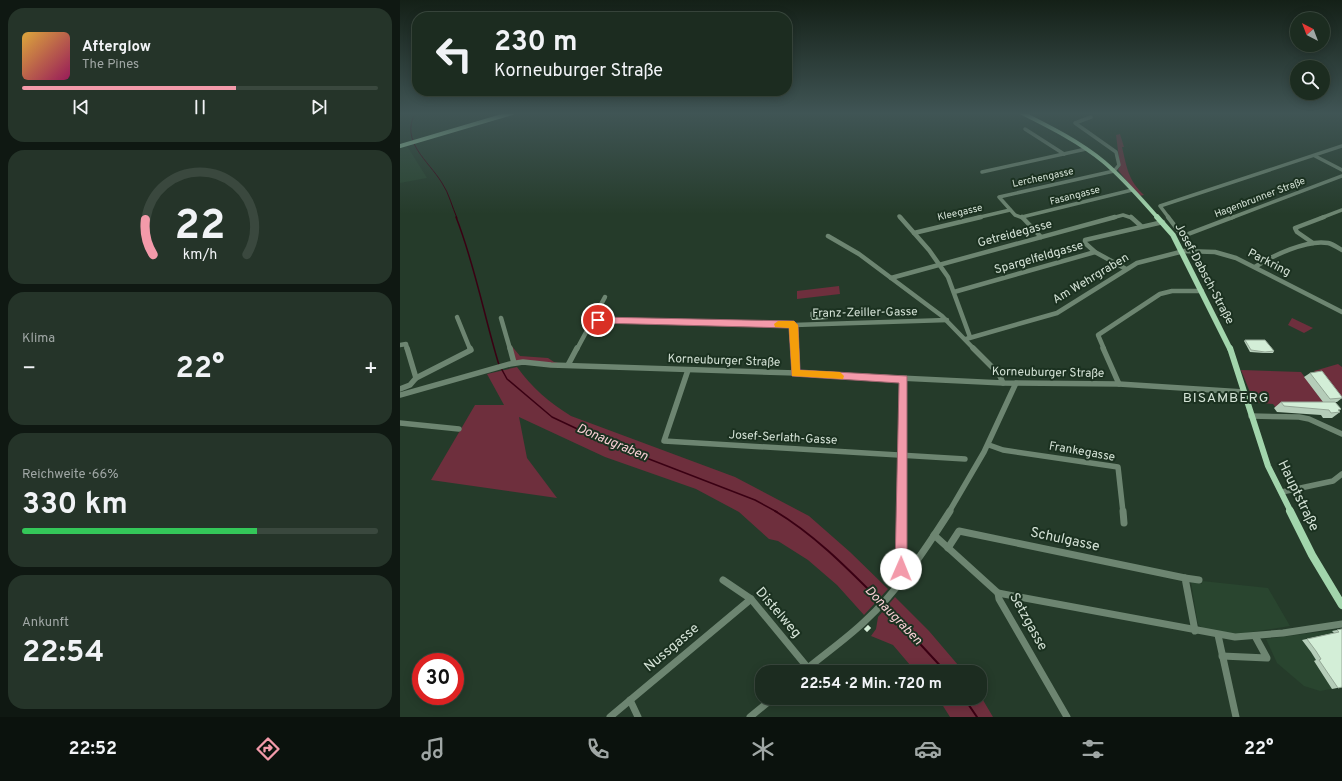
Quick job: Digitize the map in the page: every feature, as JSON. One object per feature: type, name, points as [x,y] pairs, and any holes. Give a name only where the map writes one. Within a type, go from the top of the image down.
[{"type":"main road","name":"Josef-Dabsch-Straße","points":[[1082,146],[1114,171],[1163,222],[1182,251],[1228,342],[1244,392]]},
{"type":"main road","name":"Hauptstraße","points":[[1244,392],[1268,466],[1312,555],[1342,605]]},
{"type":"street","points":[[1053,146],[1064,154]]},
{"type":"street","points":[[1108,146],[1116,152],[1119,165],[1114,171]]},
{"type":"street","points":[[1194,251],[1160,206],[1341,146]]},
{"type":"street","points":[[982,172],[1086,149]]},
{"type":"street","points":[[1315,156],[1342,170]]},
{"type":"street","name":"Lerchengasse","points":[[1010,210],[999,196],[1114,171]]},
{"type":"street","name":"Hagenbrunner Straße","points":[[1183,236],[1342,176]]},
{"type":"street","name":"Fasangasse","points":[[1022,217],[1132,190]]},
{"type":"street","points":[[1010,210],[1016,216],[1022,217],[1041,237]]},
{"type":"street","name":"Kleegasse","points":[[914,233],[1010,210]]},
{"type":"street","points":[[1313,243],[1297,232],[1295,228],[1342,210]]},
{"type":"street","name":"Getreidegasse","points":[[891,278],[1125,214],[1130,216],[1142,226]]},
{"type":"street","points":[[898,216],[940,264],[954,292],[968,338]]},
{"type":"street","points":[[1095,252],[1085,240],[1163,222]]},
{"type":"street","points":[[828,236],[859,254],[947,320],[968,338],[1000,376],[1003,383]]},
{"type":"street","points":[[1255,267],[1263,262],[1313,243],[1329,243],[1342,250]]},
{"type":"street","name":"Parkring","points":[[1182,251],[1224,254],[1255,267],[1342,312]]},
{"type":"street","name":"Am Wehrgraben","points":[[968,338],[1056,312],[1126,269],[1143,261],[1182,251]]},
{"type":"street","name":"Spargelfeldgasse","points":[[954,292],[1095,252],[1126,269]]},
{"type":"street","points":[[1119,384],[1098,335],[1153,297],[1166,292],[1202,291]]},
{"type":"street","points":[[568,365],[605,297]]},
{"type":"street","points":[[400,389],[410,385],[416,378],[471,350],[457,316]]},
{"type":"street","points":[[500,318],[512,364]]},
{"type":"street","name":"Franz-Zeiller-Gasse","points":[[592,320],[794,325],[947,320]]},
{"type":"street","points":[[794,325],[796,373]]},
{"type":"street","points":[[400,345],[406,344],[416,378]]},
{"type":"street","name":"Korneuburger Straße","points":[[400,395],[489,369],[512,364],[796,373],[1003,383],[1119,384],[1244,392]]},
{"type":"street","name":"Josef-Serlath-Gasse","points":[[688,370],[664,442],[902,456],[965,458]]},
{"type":"street","points":[[903,379],[901,569],[904,576]]},
{"type":"street","points":[[812,665],[873,612],[904,576],[934,535],[989,446],[1002,420],[1016,383]]},
{"type":"street","points":[[1251,416],[1309,419],[1342,434]]},
{"type":"street","points":[[400,423],[459,429]]},
{"type":"street","name":"Frankegasse","points":[[989,446],[1002,450],[1118,467],[1124,523]]},
{"type":"street","points":[[1333,481],[1342,474]]},
{"type":"street","points":[[1282,492],[1333,481],[1342,481]]},
{"type":"street","name":"Schulgasse","points":[[948,548],[959,531],[1199,580]]},
{"type":"street","name":"Setzgasse","points":[[934,535],[998,594],[999,599],[1067,717]]},
{"type":"street","points":[[1185,578],[1195,631]]},
{"type":"street","name":"Distelweg","points":[[723,580],[751,599],[802,665]]},
{"type":"street","points":[[998,594],[1195,631],[1235,637],[1322,628],[1342,624]]},
{"type":"street","name":"Nussgasse","points":[[610,717],[751,599]]},
{"type":"street","points":[[1218,635],[1236,717]]},
{"type":"street","points":[[1222,656],[1268,658],[1255,636]]},
{"type":"street","points":[[630,700],[638,717]]},
{"type":"street","points":[[750,717],[765,705]]},
{"type":"shaded area","points":[[407,146],[427,178],[400,183],[400,148]]},
{"type":"shaded area","points":[[1117,146],[1124,146],[1122,147],[1125,161],[1131,179],[1144,195],[1139,196],[1118,170],[1120,166]]},
{"type":"shaded area","points":[[839,286],[840,294],[797,299],[797,291]]},
{"type":"shaded area","points":[[1292,318],[1313,328],[1304,333],[1288,325]]},
{"type":"shaded area","points":[[510,344],[520,356],[548,358],[554,362],[568,365],[514,363]]},
{"type":"shaded area","points":[[1338,364],[1342,367],[1342,398],[1314,371]]},
{"type":"shaded area","points":[[517,367],[541,394],[571,416],[735,477],[809,516],[850,552],[888,589],[864,615],[837,585],[808,560],[778,541],[769,539],[739,512],[696,489],[605,457],[519,417],[527,458],[557,498],[431,480],[475,405],[504,405],[487,374]]},
{"type":"shaded area","points":[[1241,370],[1301,372],[1324,403],[1276,408],[1273,404],[1254,402]]},
{"type":"shaded area","points":[[1202,581],[1268,588],[1290,626],[1239,634],[1204,630],[1198,624],[1191,582],[1202,584]]},
{"type":"shaded area","points":[[895,597],[929,631],[958,665],[910,665],[893,645],[871,636],[876,629],[878,617]]},
{"type":"shaded area","points":[[1342,629],[1342,687],[1320,691],[1304,686],[1277,663],[1266,639]]},
{"type":"shaded area","points":[[942,705],[986,705],[993,717],[950,717]]},
{"type":"building","points":[[827,310],[827,316],[811,317],[811,312]]},
{"type":"building","points":[[1245,340],[1265,340],[1274,351],[1265,352],[1251,350]]},
{"type":"building","points":[[1322,371],[1342,398],[1330,399],[1310,373]]},
{"type":"building","points":[[1281,402],[1335,402],[1341,409],[1338,410],[1340,412],[1331,413],[1329,410],[1284,406]]},
{"type":"building","points":[[868,625],[871,628],[867,632],[864,629]]},
{"type":"building","points":[[1342,629],[1342,687],[1338,688],[1307,639],[1339,632],[1337,630]]},
{"type":"waterway","name":"Donaugraben","points":[[416,146],[444,187],[457,218]]},
{"type":"waterway","name":"Donaugraben","points":[[456,217],[469,253],[499,365]]},
{"type":"waterway","name":"Donaugraben","points":[[501,368],[507,379],[552,417],[605,442],[755,500],[777,512]]},
{"type":"waterway","name":"Donaugraben","points":[[775,511],[790,520],[844,565],[881,602]]},
{"type":"waterway","name":"Donaugraben","points":[[884,605],[940,665]]},
{"type":"waterway","name":"Donaugraben","points":[[969,705],[977,717]]},
{"type":"slow traffic","points":[[778,324],[794,325],[796,373],[840,376]]},
{"type":"district","name":"BISAMBERG","points":[[1226,398]]},
{"type":"route","points":[[598,320],[794,325],[796,373],[903,379],[901,569]]}]
